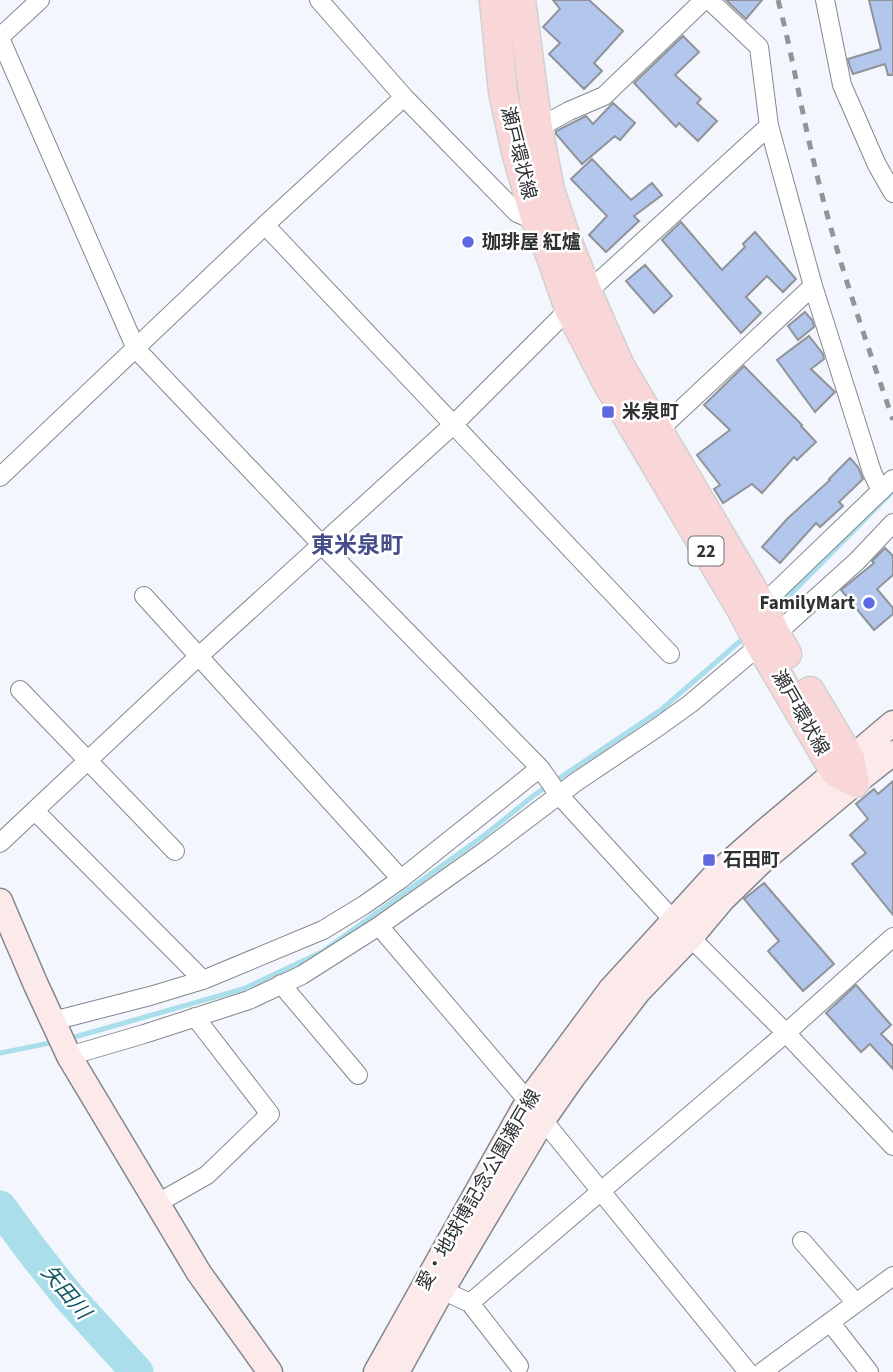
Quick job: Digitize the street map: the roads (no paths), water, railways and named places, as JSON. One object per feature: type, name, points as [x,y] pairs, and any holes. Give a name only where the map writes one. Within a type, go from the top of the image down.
[{"type":"main road","name":"瀬戸環状線","points":[[494,0],[503,92],[516,152],[536,221],[551,257],[659,430],[762,605],[768,639]]},
{"type":"main road","name":"瀬戸環状線","points":[[521,0],[538,128],[550,190],[564,232],[579,301],[606,381],[741,610],[768,639],[847,771]]},
{"type":"main road","name":"愛・地球博記念公園瀬戸線","points":[[376,1372],[611,989],[722,900],[893,723]]},
{"type":"main road","name":"愛・地球博記念公園瀬戸線","points":[[847,771],[893,753]]},
{"type":"main road","points":[[0,901],[61,1040],[199,1273],[270,1372]]},
{"type":"main road","name":"愛・地球博記念公園瀬戸線","points":[[397,1372],[535,1111]]},
{"type":"street","points":[[40,0],[0,37],[136,349],[321,545],[540,768],[559,795],[683,929],[893,1146]]},
{"type":"street","points":[[319,0],[404,97],[517,213],[536,221]]},
{"type":"street","points":[[538,128],[604,96],[704,0]]},
{"type":"street","points":[[709,0],[759,47],[769,126],[785,191],[872,472],[887,485],[762,605]]},
{"type":"street","points":[[825,0],[842,85],[877,165],[893,193]]},
{"type":"street","points":[[0,477],[404,97]]},
{"type":"street","points":[[0,843],[199,656],[454,424],[579,301],[769,126]]},
{"type":"street","points":[[265,225],[670,654]]},
{"type":"street","points":[[659,430],[813,286]]},
{"type":"street","points":[[61,1040],[144,1034],[249,1000],[302,975],[379,926],[690,704],[857,561],[893,523]]},
{"type":"street","points":[[144,596],[401,878]]},
{"type":"street","points":[[20,690],[175,852]]},
{"type":"street","points":[[61,1040],[150,996],[203,980],[323,930],[401,878],[540,768]]},
{"type":"street","points":[[35,811],[203,980]]},
{"type":"street","points":[[379,926],[535,1111],[748,1372]]},
{"type":"street","points":[[470,1303],[786,1033],[893,937]]},
{"type":"street","points":[[281,984],[358,1075]]},
{"type":"street","points":[[156,1204],[207,1175],[271,1114],[195,1017]]},
{"type":"street","points":[[802,1241],[856,1303]]},
{"type":"street","points":[[762,1372],[893,1276]]},
{"type":"street","points":[[442,1290],[470,1303],[521,1365]]},
{"type":"street","points":[[830,1322],[869,1372]]},
{"type":"waterway","points":[[774,611],[893,491]]},
{"type":"waterway","points":[[68,1039],[243,989],[322,952],[486,834],[533,796],[662,709],[746,636]]},
{"type":"waterway","points":[[0,1053],[55,1042]]},
{"type":"waterway","name":"矢田川","points":[[0,1207],[68,1296],[137,1372]]},
{"type":"railway","points":[[778,0],[824,202],[893,420]]},
{"type":"place","name":"珈琲屋 紅爐","points":[[468,242]]},
{"type":"place","name":"米泉町","points":[[608,412]]},
{"type":"place","name":"FamilyMart","points":[[869,603]]},
{"type":"place","name":"石田町","points":[[709,860]]},
{"type":"district","name":"東米泉町","points":[[357,545]]}]
